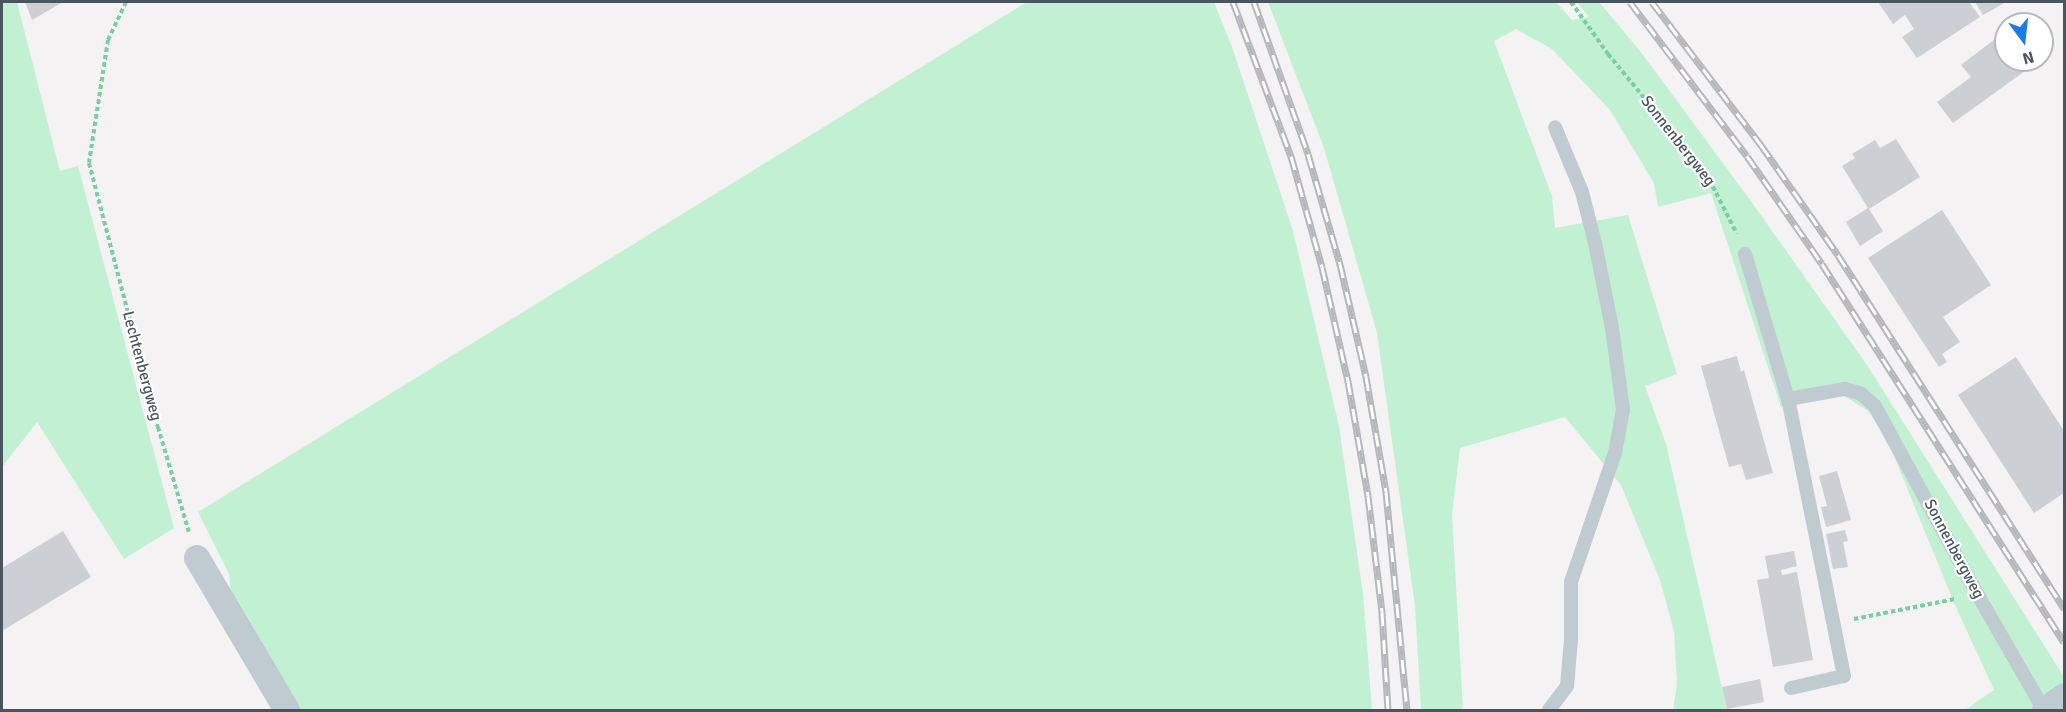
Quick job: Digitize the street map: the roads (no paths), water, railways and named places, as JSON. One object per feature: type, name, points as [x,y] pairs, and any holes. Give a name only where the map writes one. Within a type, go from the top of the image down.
[{"type":"street","points":[[197,558],[286,711]]},
{"type":"street","name":"Sonnenbergweg","points":[[2044,711],[2064,696]]},
{"type":"lane","points":[[1549,711],[1567,686],[1571,639],[1570,582],[1615,453],[1623,410],[1612,328],[1595,243],[1582,192],[1555,127]]},
{"type":"lane","points":[[1745,254],[1788,399],[1844,676],[1791,688]]},
{"type":"lane","name":"Sonnenbergweg","points":[[1788,399],[1845,389],[1860,393],[1875,406],[2044,711]]},
{"type":"railway","points":[[1233,2],[1291,156],[1322,267],[1348,381],[1368,496],[1382,612],[1388,710]]},
{"type":"railway","points":[[1254,2],[1308,154],[1340,264],[1366,377],[1386,492],[1407,710]]},
{"type":"railway","points":[[1630,2],[1747,156],[1822,264],[2064,642]]},
{"type":"railway","points":[[1652,2],[1761,145],[1838,255],[2064,609]]}]
